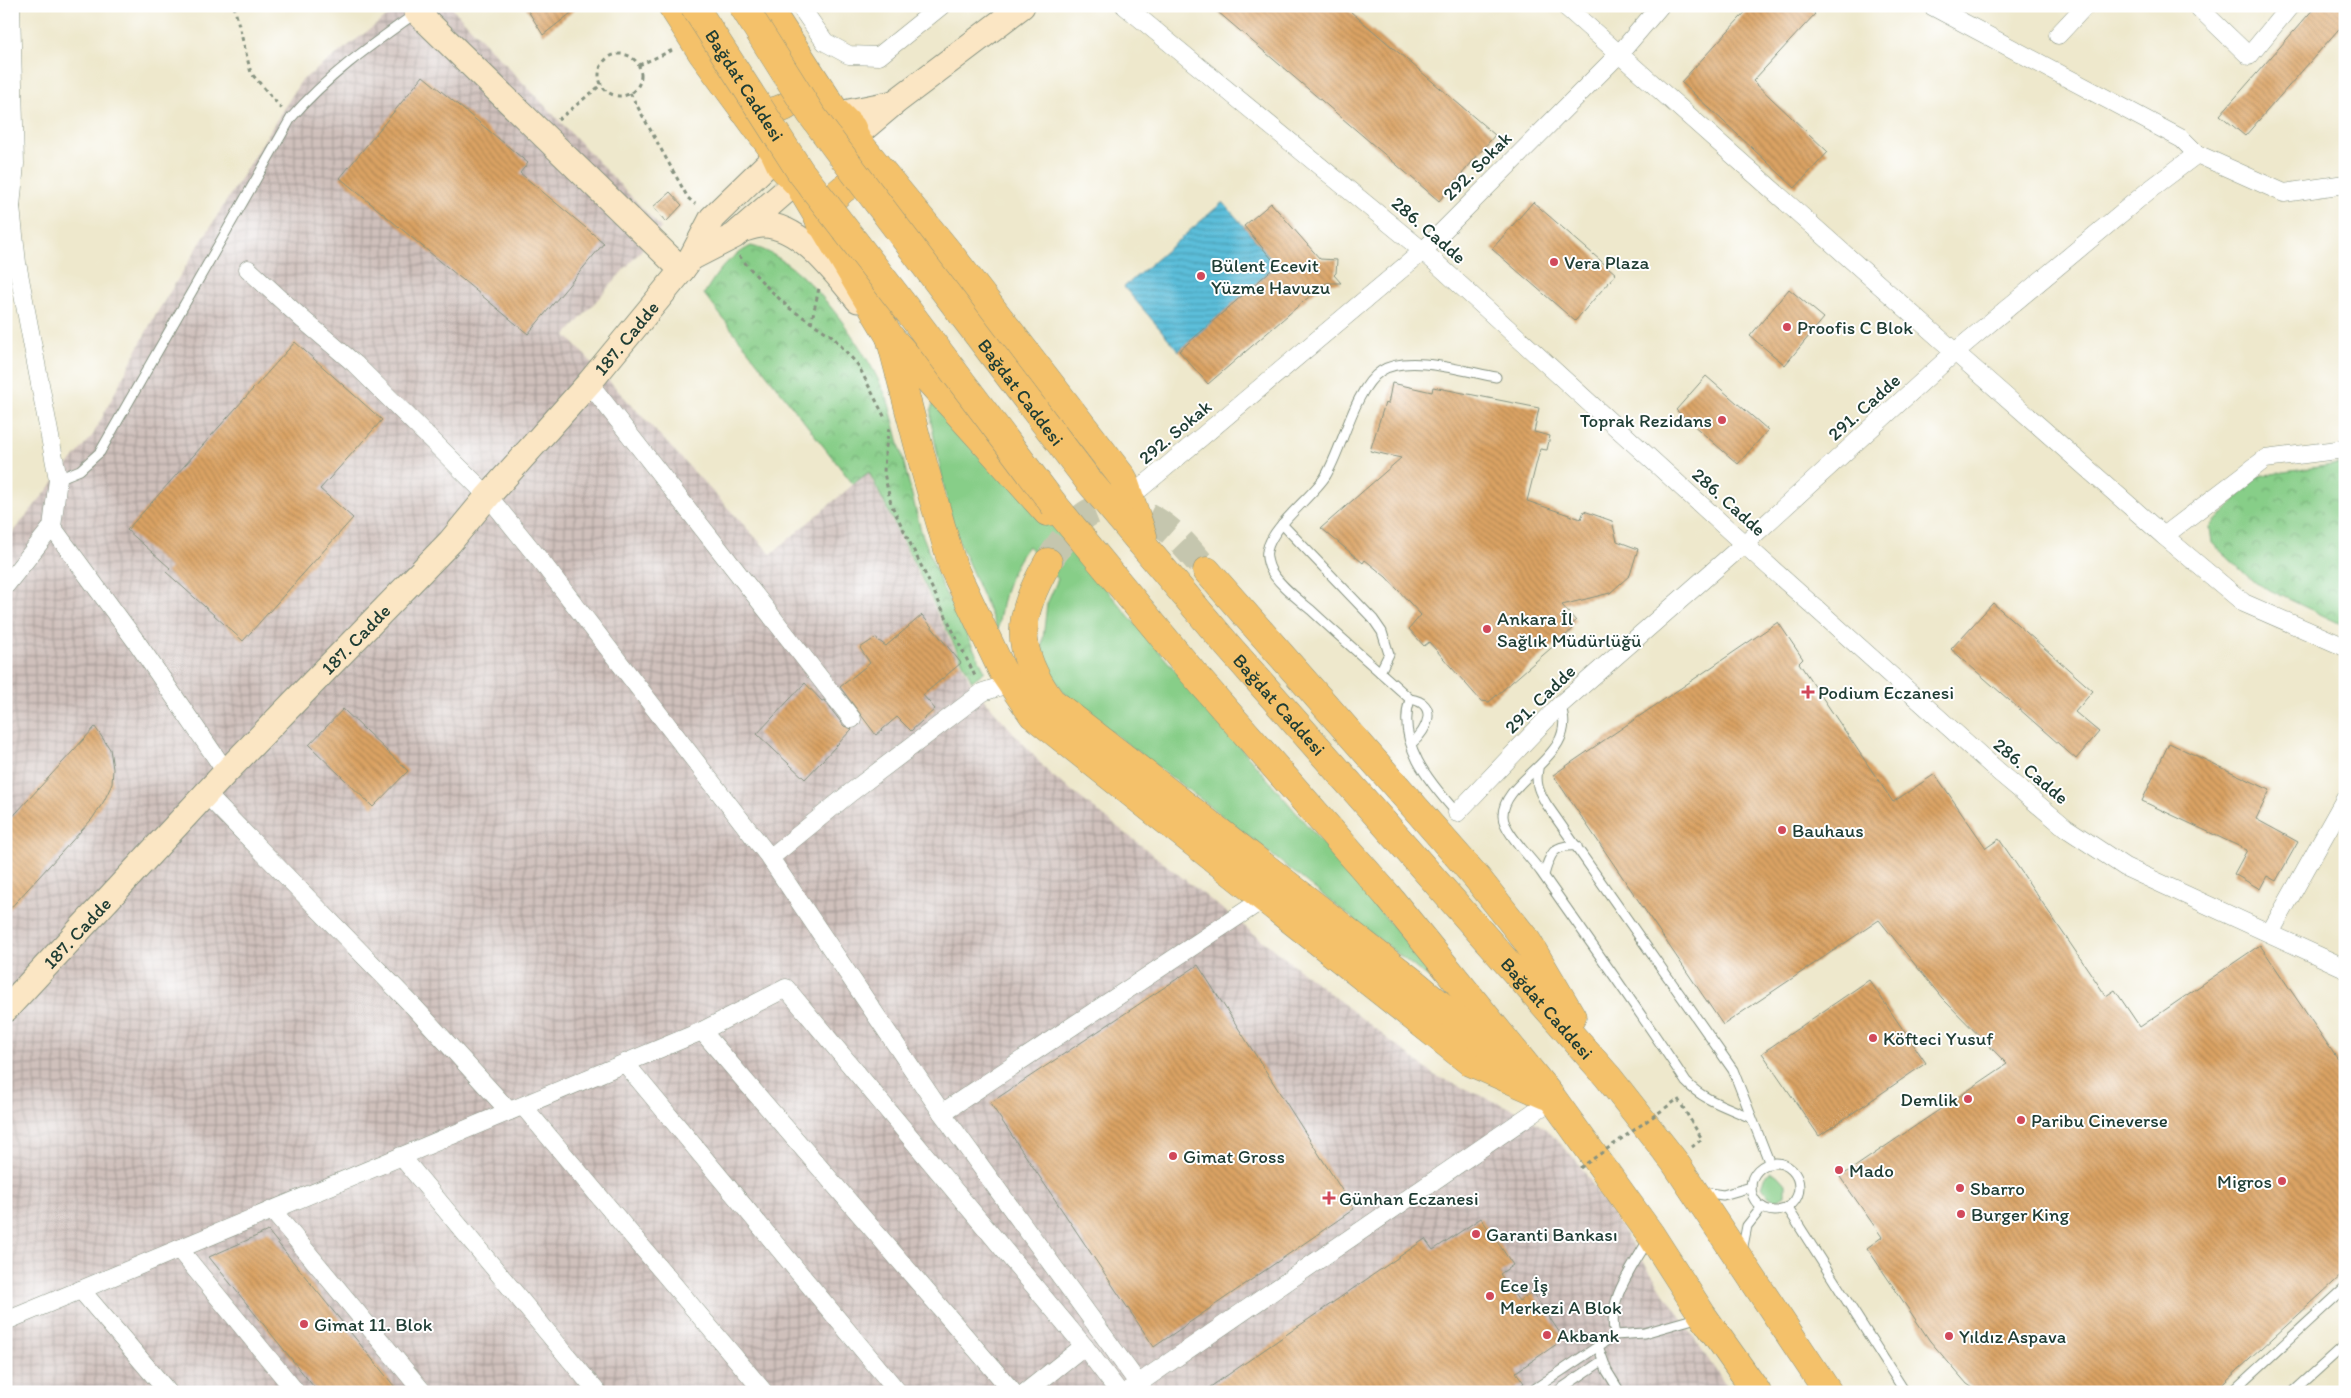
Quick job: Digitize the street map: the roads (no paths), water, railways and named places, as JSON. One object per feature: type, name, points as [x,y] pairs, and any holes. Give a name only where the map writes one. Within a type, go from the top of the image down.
[{"type":"main road","points":[[672,6],[775,153],[781,166],[797,184],[890,337],[924,467],[953,567],[1002,670],[1033,716],[1470,1062],[1553,1099]]},
{"type":"main road","name":"Bağdat Caddesi","points":[[694,6],[800,171],[916,320],[1055,506],[1118,585],[1387,895],[1553,1099],[1651,1235],[1703,1316],[1756,1392]]},
{"type":"main road","name":"Bağdat Caddesi","points":[[743,6],[826,134],[1088,480],[1150,555],[1608,1077],[1674,1161],[1828,1392]]},
{"type":"main road","points":[[767,6],[837,113],[852,128],[856,139],[953,258],[1123,478],[1150,555]]},
{"type":"main road","points":[[687,264],[733,236],[797,184],[819,184],[839,176],[847,168],[856,139],[894,102],[1022,6]]},
{"type":"main road","points":[[421,9],[542,133],[687,264]]},
{"type":"main road","points":[[744,111],[768,113],[788,106],[801,89],[807,68]]},
{"type":"main road","points":[[687,264],[712,218],[775,153],[783,130],[790,120],[800,113],[811,110],[837,113],[894,102]]},
{"type":"main road","points":[[820,223],[827,207],[844,186],[864,178],[886,177]]},
{"type":"main road","points":[[733,236],[762,225],[782,230],[802,240],[826,263],[1036,501],[1118,585]]},
{"type":"main road","name":"187. Cadde","points":[[6,1009],[226,772],[450,542],[588,383],[687,264]]},
{"type":"main road","points":[[1048,562],[1036,583],[1025,612],[1024,646],[1036,679],[1052,701],[1413,982],[1553,1099]]},
{"type":"main road","points":[[1207,572],[1346,727],[1527,941],[1608,1077]]},
{"type":"street","points":[[800,6],[825,42],[849,55],[879,56],[940,6]]},
{"type":"street","name":"286. Cadde","points":[[1126,6],[1423,251],[1744,544],[1999,772],[2066,828],[2125,867],[2345,968]]},
{"type":"street","points":[[1565,6],[2164,536],[2244,603],[2345,647]]},
{"type":"street","name":"292. Sokak","points":[[1130,498],[1423,251],[1620,53],[1660,6]]},
{"type":"street","points":[[1932,6],[2182,139],[2197,154],[2284,193],[2345,184]]},
{"type":"street","points":[[2058,35],[2085,6]]},
{"type":"street","points":[[2197,6],[2249,56],[2290,6]]},
{"type":"street","points":[[6,585],[52,527],[58,479],[17,263],[9,201],[15,164],[9,10]]},
{"type":"street","name":"291. Cadde","points":[[1457,813],[1560,705],[1744,544],[1955,352],[2148,191],[2197,154]]},
{"type":"street","points":[[248,269],[355,364],[488,496],[544,565],[770,858],[942,1113],[1132,1387],[1553,1099]]},
{"type":"street","points":[[588,383],[852,719]]},
{"type":"street","points":[[2164,536],[2265,459],[2345,449]]},
{"type":"street","points":[[52,527],[138,644],[226,772]]},
{"type":"street","points":[[770,858],[850,793],[983,692],[1011,683]]},
{"type":"street","points":[[206,794],[516,1109],[764,1392]]},
{"type":"street","points":[[2270,934],[2345,799]]},
{"type":"street","points":[[942,1113],[1265,898]]},
{"type":"street","points":[[6,1321],[625,1064],[702,1031],[786,988],[1084,1346],[1119,1392]]},
{"type":"street","points":[[702,1031],[1013,1392]]},
{"type":"street","points":[[625,1064],[898,1392]]},
{"type":"street","points":[[402,1156],[597,1392]]},
{"type":"street","points":[[272,1210],[423,1392]]},
{"type":"street","points":[[179,1249],[296,1392]]},
{"type":"street","points":[[81,1290],[168,1392]]},
{"type":"street","points":[[1026,1392],[1084,1346]]},
{"type":"lane","points":[[58,479],[80,470],[100,452],[291,118],[310,95],[358,54],[421,9]]},
{"type":"lane","points":[[1412,744],[1421,735],[1429,717],[1428,709],[1424,703],[1410,699],[1287,590],[1270,568],[1267,552],[1282,524],[1312,494],[1324,478],[1337,456],[1361,396],[1371,381],[1382,370],[1397,364],[1416,363],[1496,377]]},
{"type":"lane","points":[[1282,524],[1373,619],[1382,632],[1389,654],[1380,672]]},
{"type":"lane","points":[[1410,699],[1406,721],[1415,755],[1422,771],[1457,813]]},
{"type":"lane","points":[[1560,705],[1564,714],[1565,727],[1557,744],[1538,769],[1516,789],[1505,804],[1502,818],[1510,833],[1544,875],[1628,994],[1686,1082],[1697,1094],[1706,1099],[1751,1118]]},
{"type":"lane","points":[[1538,769],[1536,780],[1539,791],[1733,1070],[1770,1164]]},
{"type":"lane","points":[[1544,875],[1550,855],[1557,848],[1566,845],[1577,846]]},
{"type":"lane","points":[[1770,1164],[1785,1166],[1798,1182],[1797,1196],[1787,1207],[1775,1211],[1762,1207],[1752,1195],[1751,1187],[1757,1172],[1770,1164]]},
{"type":"lane","points":[[1693,1190],[1723,1195],[1751,1187]]},
{"type":"lane","points":[[1741,1261],[1742,1240],[1747,1226],[1762,1207]]},
{"type":"lane","points":[[1787,1207],[1905,1392]]},
{"type":"lane","points":[[1615,1336],[1612,1322],[1615,1303],[1623,1283],[1651,1235]]},
{"type":"lane","points":[[2232,1392],[2345,1288]]},
{"type":"lane","points":[[1530,1392],[1615,1336],[1644,1333],[1703,1316]]},
{"type":"lane","points":[[2293,1392],[2345,1345]]},
{"type":"lane","points":[[1598,1346],[1602,1361],[1620,1392]]},
{"type":"lane","points":[[1556,1392],[1602,1361]]},
{"type":"water","name":"Bülent Ecevit Yüzme Havuzu","points":[[1223,202],[1277,265],[1179,351],[1124,287]]},
{"type":"tunnel","points":[[1048,562],[1076,523],[1082,518],[1099,509],[1116,507],[1134,511],[1159,522],[1179,540],[1207,571]]},
{"type":"place","name":"Vera Plaza","points":[[1554,262]]},
{"type":"place","name":"Bülent Ecevit Yüzme Havuzu","points":[[1201,276]]},
{"type":"place","name":"Proofis C Blok","points":[[1787,327]]},
{"type":"place","name":"Toprak Rezidans","points":[[1722,420]]},
{"type":"place","name":"Ankara İl Sağlık Müdürlüğü","points":[[1487,629]]},
{"type":"place","name":"Podium Eczanesi","points":[[1808,692]]},
{"type":"place","name":"Bauhaus","points":[[1782,830]]},
{"type":"place","name":"Köfteci Yusuf","points":[[1873,1038]]},
{"type":"place","name":"Demlik","points":[[1968,1099]]},
{"type":"place","name":"Paribu Cineverse","points":[[2021,1120]]},
{"type":"place","name":"Gimat Gross","points":[[1173,1156]]},
{"type":"place","name":"Mado","points":[[1839,1170]]},
{"type":"place","name":"Migros","points":[[2282,1181]]},
{"type":"place","name":"Sbarro","points":[[1960,1188]]},
{"type":"place","name":"Günhan Eczanesi","points":[[1329,1198]]},
{"type":"place","name":"Burger King","points":[[1961,1214]]},
{"type":"place","name":"Garanti Bankası","points":[[1476,1234]]},
{"type":"place","name":"Ece İş Merkezi A Blok","points":[[1490,1296]]},
{"type":"place","name":"Gimat 11. Blok","points":[[304,1324]]},
{"type":"place","name":"Akbank","points":[[1547,1335]]},
{"type":"place","name":"Yıldız Aspava","points":[[1949,1336]]}]
